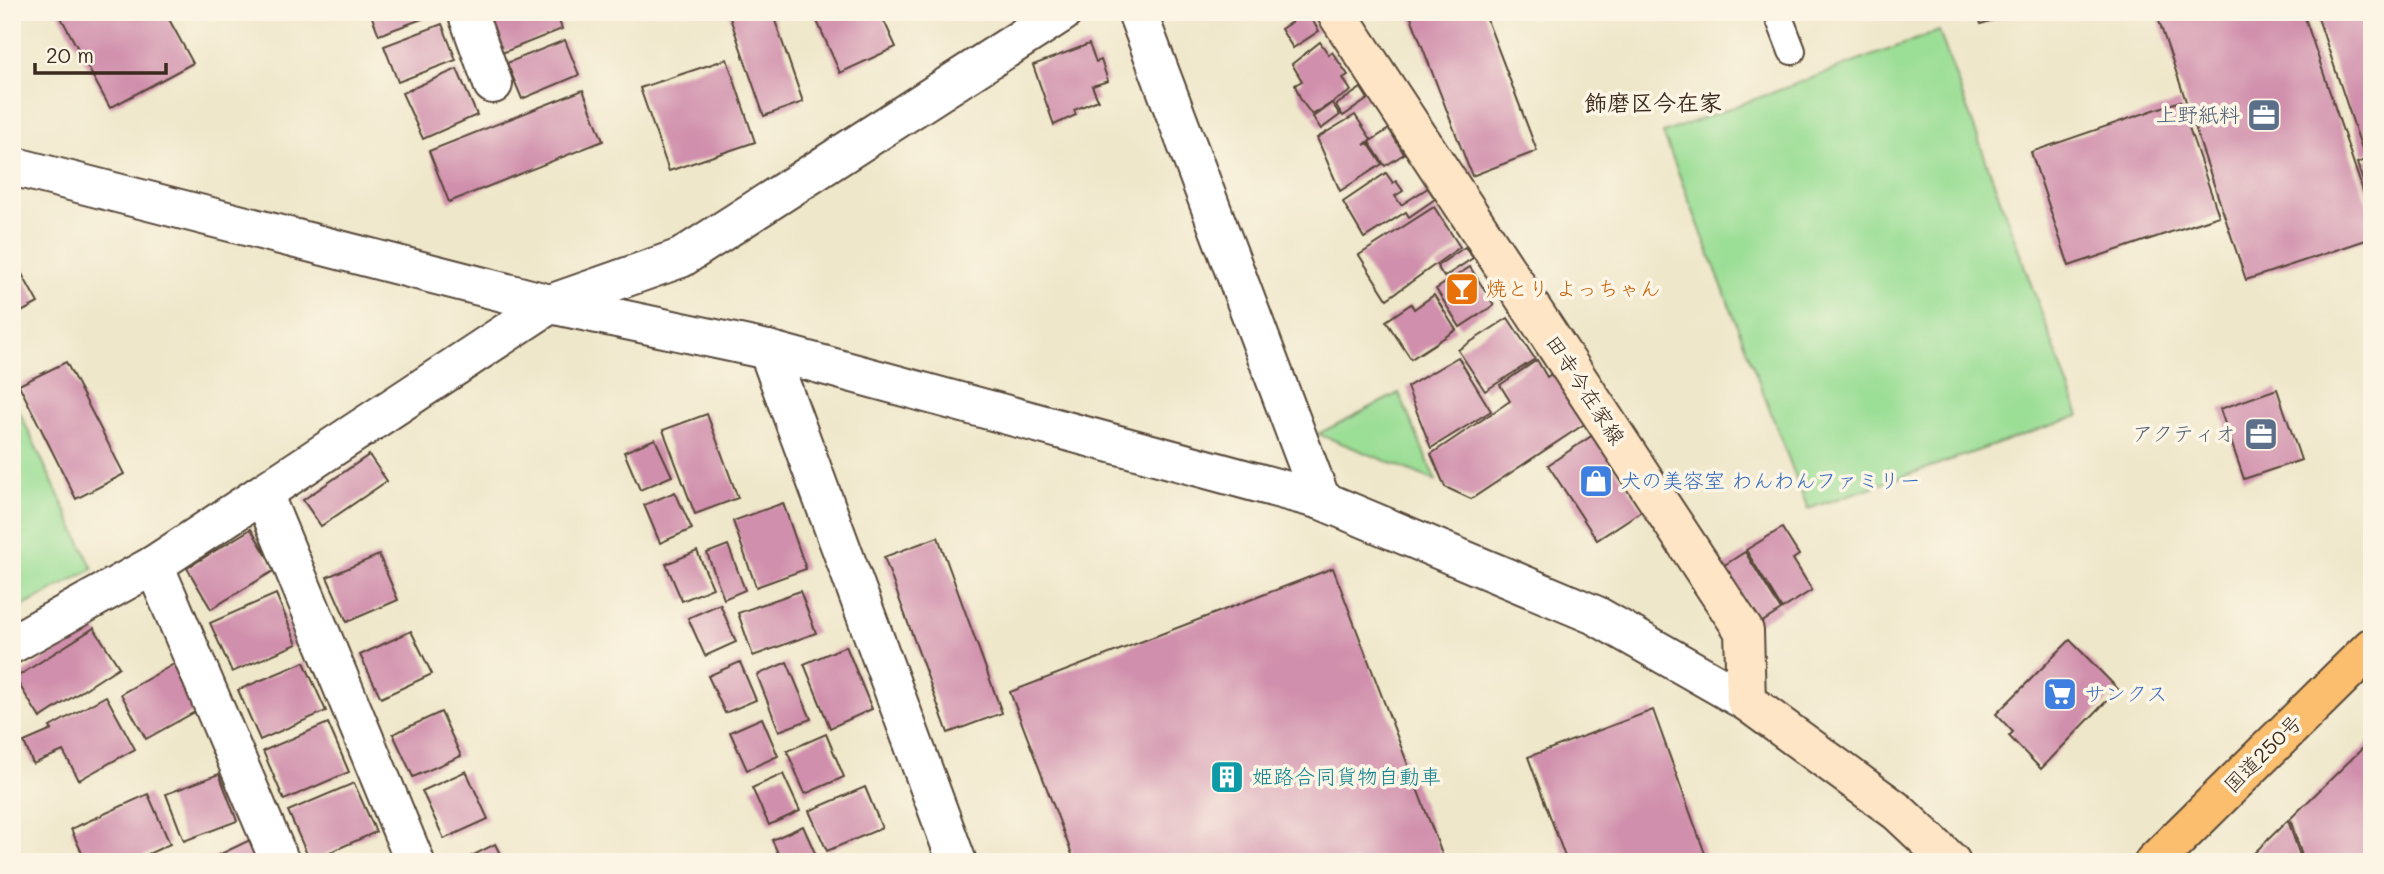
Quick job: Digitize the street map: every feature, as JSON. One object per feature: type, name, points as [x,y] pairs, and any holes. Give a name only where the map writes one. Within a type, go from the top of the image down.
[{"type":"highway","name":"国道250号","points":[[2154,862],[2372,647]]},
{"type":"main road","name":"田寺今在家線","points":[[1336,12],[1744,631],[1746,701]]},
{"type":"main road","points":[[1746,701],[1898,812],[1951,862]]},
{"type":"street","points":[[467,12],[493,84]]},
{"type":"street","points":[[12,644],[154,565],[551,304],[681,258],[1063,12]]},
{"type":"street","points":[[1137,12],[1321,500]]},
{"type":"street","points":[[12,166],[551,304],[768,350],[1321,500],[1595,615],[1746,701]]},
{"type":"street","points":[[768,350],[957,862]]},
{"type":"street","points":[[264,495],[415,862]]},
{"type":"street","points":[[154,565],[280,862]]},
{"type":"lane","points":[[1777,12],[1791,51]]},
{"type":"green space","points":[[1939,31],[2079,416],[1808,509],[1663,133]]},
{"type":"green space","points":[[1399,393],[1436,481],[1318,434]]},
{"type":"green space","points":[[12,396],[93,569],[12,612]]},
{"type":"building","points":[[58,12],[165,12],[193,63],[110,108]]},
{"type":"building","points":[[370,12],[438,12],[438,13],[379,35]]},
{"type":"building","points":[[498,12],[556,12],[562,29],[502,53],[487,16]]},
{"type":"building","points":[[728,12],[772,12],[803,102],[764,116]]},
{"type":"building","points":[[813,12],[880,12],[896,47],[840,73]]},
{"type":"building","points":[[1307,12],[1319,31],[1293,48],[1281,29]]},
{"type":"building","points":[[1409,12],[1484,12],[1537,151],[1472,176]]},
{"type":"building","points":[[1977,12],[2014,12],[2014,13],[1981,24]]},
{"type":"building","name":"上野紙料","points":[[2156,12],[2303,12],[2372,218],[2372,238],[2246,280]]},
{"type":"building","points":[[2316,12],[2372,12],[2372,152],[2364,155]]},
{"type":"building","points":[[442,24],[456,60],[398,82],[384,46]]},
{"type":"building","points":[[565,40],[579,75],[522,99],[507,63]]},
{"type":"building","points":[[1320,42],[1329,55],[1332,52],[1348,75],[1343,78],[1351,91],[1312,115],[1301,100],[1295,85],[1302,81],[1292,64]]},
{"type":"building","points":[[1089,44],[1096,62],[1101,60],[1108,81],[1092,86],[1098,100],[1074,110],[1076,115],[1054,125],[1033,65]]},
{"type":"building","points":[[727,59],[755,142],[669,171],[640,88]]},
{"type":"building","points":[[457,69],[477,115],[423,139],[402,93]]},
{"type":"building","points":[[1361,88],[1368,99],[1343,116],[1336,105]]},
{"type":"building","points":[[583,90],[603,141],[449,202],[429,151]]},
{"type":"building","points":[[2180,101],[2219,216],[2069,266],[2031,152]]},
{"type":"building","points":[[1332,103],[1340,115],[1321,129],[1313,117]]},
{"type":"building","points":[[1355,115],[1371,139],[1364,145],[1368,143],[1382,164],[1340,191],[1317,138]]},
{"type":"building","points":[[1389,129],[1404,154],[1385,166],[1369,142]]},
{"type":"building","points":[[2372,158],[2372,206],[2371,206],[2357,163]]},
{"type":"building","points":[[1386,173],[1403,191],[1395,196],[1401,205],[1428,188],[1435,199],[1409,217],[1406,212],[1364,238],[1343,202]]},
{"type":"building","points":[[1434,207],[1460,247],[1387,299],[1359,255]]},
{"type":"building","points":[[1465,247],[1473,258],[1444,277],[1437,266]]},
{"type":"building","points":[[12,256],[38,303],[12,317]]},
{"type":"building","points":[[1470,267],[1494,305],[1460,327],[1436,289]]},
{"type":"building","points":[[1434,295],[1456,330],[1411,359],[1386,321],[1411,304],[1414,309]]},
{"type":"building","points":[[1508,318],[1535,359],[1485,391],[1458,350]]},
{"type":"building","points":[[1458,357],[1491,411],[1431,448],[1407,387]]},
{"type":"building","points":[[1537,360],[1547,377],[1554,372],[1586,423],[1471,499],[1445,487],[1431,454],[1510,401],[1500,385]]},
{"type":"building","points":[[66,362],[124,474],[76,499],[19,385]]},
{"type":"building","name":"アクティオ","points":[[2277,389],[2301,460],[2244,479],[2220,409]]},
{"type":"building","points":[[707,414],[738,498],[695,514],[663,430]]},
{"type":"building","points":[[1593,435],[1643,510],[1597,540],[1548,465]]},
{"type":"building","points":[[655,439],[672,476],[640,490],[624,452]]},
{"type":"building","points":[[369,455],[387,481],[321,526],[303,500]]},
{"type":"building","points":[[675,492],[692,529],[660,543],[644,505]]},
{"type":"building","points":[[783,503],[806,569],[756,587],[733,521]]},
{"type":"building","points":[[1782,528],[1799,555],[1793,559],[1812,590],[1782,609],[1746,550]]},
{"type":"building","points":[[251,529],[275,570],[211,609],[187,568]]},
{"type":"building","points":[[938,537],[1002,713],[948,733],[884,557]]},
{"type":"building","points":[[728,545],[745,590],[724,599],[707,553]]},
{"type":"building","points":[[697,551],[713,588],[682,601],[666,564]]},
{"type":"building","points":[[1745,552],[1781,610],[1759,624],[1723,566]]},
{"type":"building","points":[[379,555],[398,600],[347,622],[327,577]]},
{"type":"building","name":"姫路合同貨物自動車","points":[[1333,568],[1445,862],[1075,862],[1010,692]]},
{"type":"building","points":[[800,591],[816,633],[753,656],[738,613]]},
{"type":"building","points":[[276,594],[297,644],[232,672],[210,623]]},
{"type":"building","points":[[720,604],[736,642],[705,656],[688,618]]},
{"type":"building","points":[[94,628],[119,667],[40,718],[15,678]]},
{"type":"building","points":[[411,631],[432,674],[381,698],[360,655]]},
{"type":"building","points":[[2070,640],[2118,689],[2041,769],[2009,736],[2013,732],[1996,714]]},
{"type":"building","points":[[846,646],[872,709],[830,728],[804,664]]},
{"type":"building","points":[[183,659],[209,704],[146,739],[121,694]]},
{"type":"building","points":[[304,662],[326,711],[260,740],[238,690]]},
{"type":"building","points":[[740,662],[756,700],[725,713],[708,676]]},
{"type":"building","points":[[787,662],[811,719],[779,731],[757,675]]},
{"type":"building","points":[[106,696],[135,749],[79,780],[63,751],[33,764],[24,742],[52,730],[50,727]]},
{"type":"building","points":[[1653,710],[1708,862],[1567,862],[1528,757]]},
{"type":"building","points":[[441,712],[461,756],[413,777],[393,734]]},
{"type":"building","points":[[762,718],[778,756],[747,770],[730,732]]},
{"type":"building","points":[[328,723],[349,772],[284,800],[263,751]]},
{"type":"building","points":[[826,734],[844,777],[805,794],[787,751]]},
{"type":"building","points":[[2372,739],[2372,862],[2304,862],[2290,819]]},
{"type":"building","points":[[466,771],[488,819],[444,839],[422,791]]},
{"type":"building","points":[[219,774],[237,821],[184,841],[166,794]]},
{"type":"building","points":[[783,774],[800,811],[769,825],[752,788]]},
{"type":"building","points":[[354,783],[376,832],[310,861],[288,811]]},
{"type":"building","points":[[865,787],[882,828],[827,851],[809,811]]},
{"type":"building","points":[[148,794],[170,844],[131,862],[86,862],[71,829]]},
{"type":"building","points":[[2288,820],[2302,862],[2245,862]]},
{"type":"building","points":[[803,826],[819,862],[782,862],[772,840]]},
{"type":"building","points":[[250,840],[261,862],[204,862]]},
{"type":"building","points":[[495,844],[504,862],[460,862]]},
{"type":"place","name":"上野紙料","points":[[2264,115]]},
{"type":"place","name":"焼とり よっちゃん","points":[[1462,289]]},
{"type":"place","name":"アクティオ","points":[[2261,434]]},
{"type":"place","name":"犬の美容室 わんわんファミリー","points":[[1596,481]]},
{"type":"place","name":"サンクス","points":[[2060,694]]},
{"type":"place","name":"姫路合同貨物自動車","points":[[1227,777]]},
{"type":"district","name":"飾磨区今在家","points":[[1653,103]]}]
